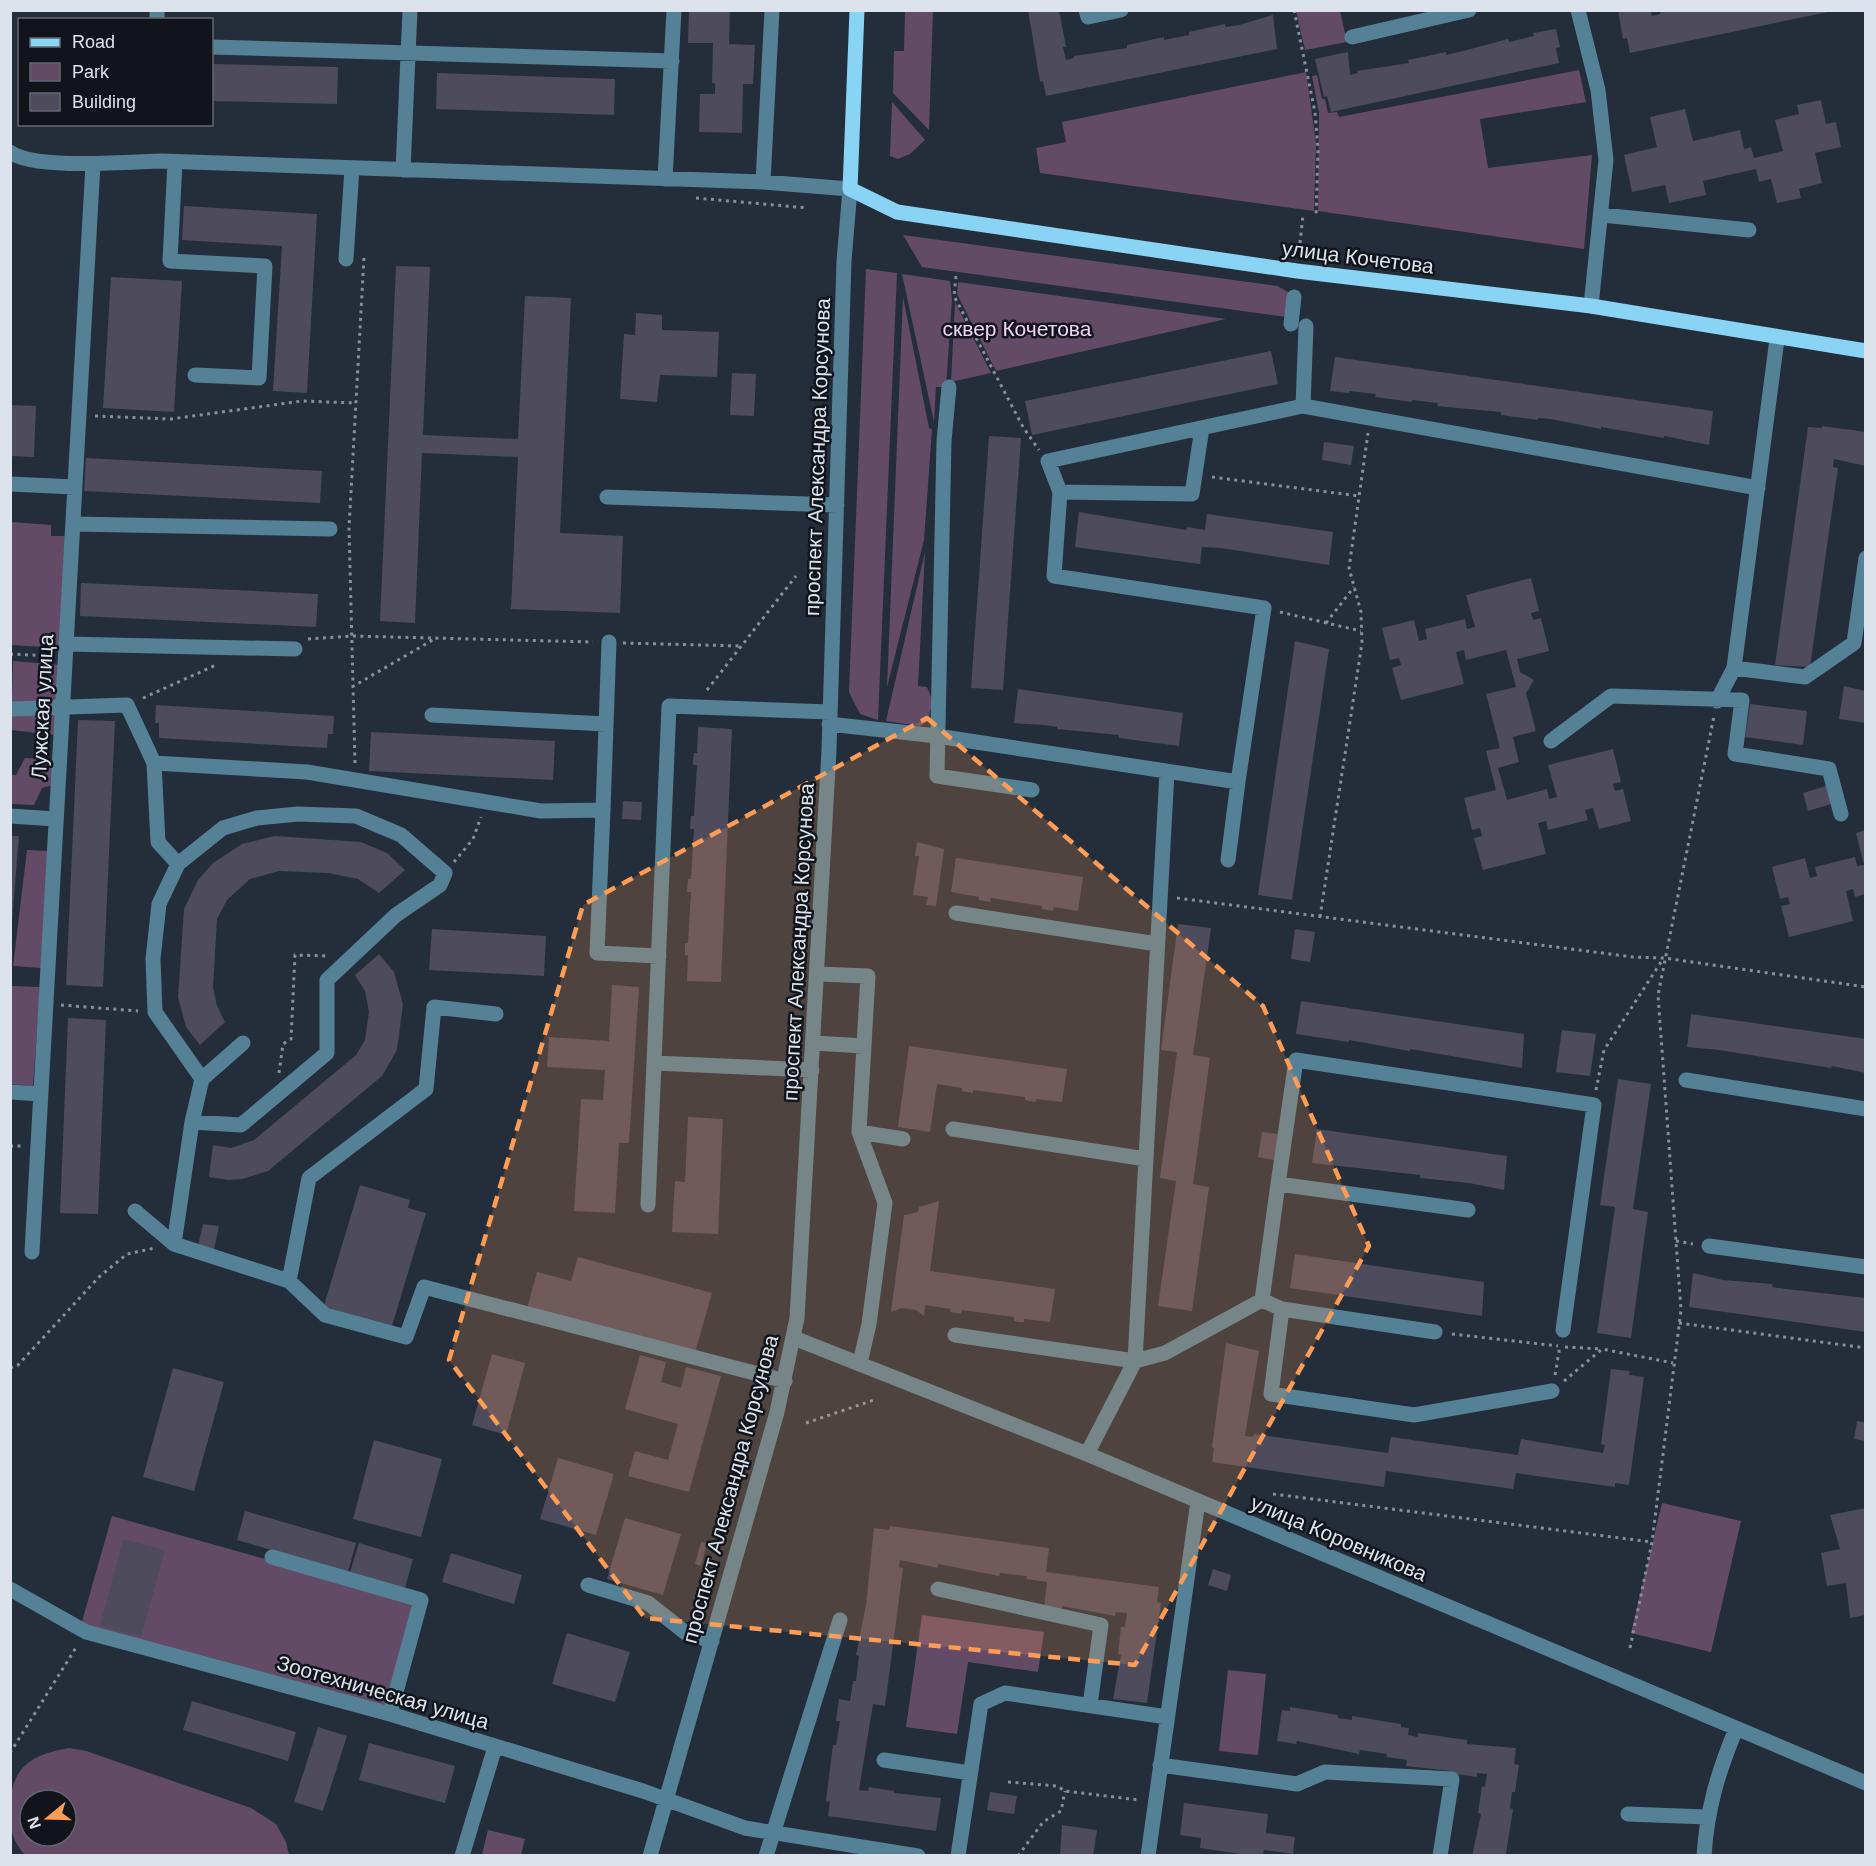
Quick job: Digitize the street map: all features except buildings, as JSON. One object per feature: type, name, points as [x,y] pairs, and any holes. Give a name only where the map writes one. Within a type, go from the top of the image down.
[{"type":"main road","name":"проспект Александра Корсунова","points":[[850,189],[857,10]]},
{"type":"main road","name":"улица Кочетова","points":[[850,189],[897,212],[1297,271],[1592,306],[1777,339],[1866,351]]},
{"type":"street","points":[[403,170],[410,10]]},
{"type":"street","points":[[665,178],[674,10]]},
{"type":"street","points":[[763,182],[772,10]]},
{"type":"street","points":[[1086,10],[1088,17],[1121,10]]},
{"type":"street","points":[[1352,37],[1469,10]]},
{"type":"street","points":[[1578,10],[1598,90],[1606,160],[1592,306]]},
{"type":"street","points":[[213,46],[672,61]]},
{"type":"street","points":[[10,172],[15,156],[93,164],[175,162],[665,178],[763,182],[850,189]]},
{"type":"street","points":[[175,162],[170,261],[265,266],[259,378],[195,375]]},
{"type":"street","name":"Лужская улица","points":[[32,1252],[93,164]]},
{"type":"street","points":[[346,259],[352,168]]},
{"type":"street","name":"проспект Александра Корсунова","points":[[650,1856],[785,1381],[794,1338],[818,974],[837,505],[844,261],[850,189]]},
{"type":"street","points":[[1602,215],[1749,230]]},
{"type":"street","points":[[1294,297],[1299,325],[1303,406]]},
{"type":"street","points":[[1717,701],[1734,668],[1777,339]]},
{"type":"street","points":[[949,387],[944,441],[944,546],[937,776],[1032,790]]},
{"type":"street","points":[[1228,860],[1263,608],[1054,576],[1060,492],[1048,461],[1303,406],[1758,488]]},
{"type":"street","points":[[1060,492],[1192,494],[1202,428]]},
{"type":"street","points":[[10,484],[75,487]]},
{"type":"street","points":[[607,497],[837,505]]},
{"type":"street","points":[[73,524],[330,529]]},
{"type":"street","points":[[1734,668],[1805,677],[1860,644],[1866,558]]},
{"type":"street","points":[[609,642],[597,953],[659,956]]},
{"type":"street","points":[[66,650],[295,649]]},
{"type":"street","points":[[1551,741],[1611,696],[1742,700],[1735,754],[1829,769],[1841,814]]},
{"type":"street","points":[[10,709],[127,705],[154,763],[158,842],[178,864]]},
{"type":"street","points":[[648,1205],[669,706],[829,718],[1238,783]]},
{"type":"street","points":[[432,715],[606,724]]},
{"type":"street","points":[[154,763],[306,772],[541,811],[603,810]]},
{"type":"street","points":[[1087,1454],[1135,1361],[1167,772]]},
{"type":"street","points":[[192,1122],[241,1125],[327,1053],[327,980],[396,915],[440,885],[445,873],[400,835],[356,816],[344,815],[298,814],[249,820],[223,828],[178,864],[159,904],[153,959],[155,1012],[202,1079]]},
{"type":"street","points":[[10,816],[56,819]]},
{"type":"street","points":[[956,913],[1158,944]]},
{"type":"street","points":[[818,974],[868,976],[859,1132],[885,1203],[869,1324],[860,1363]]},
{"type":"street","points":[[289,1281],[309,1178],[426,1089],[434,1007],[496,1014]]},
{"type":"street","points":[[174,1244],[192,1122],[202,1079],[243,1043]]},
{"type":"street","points":[[814,1043],[864,1046]]},
{"type":"street","points":[[1262,1300],[1296,1060],[1594,1105],[1563,1330]]},
{"type":"street","points":[[654,1063],[813,1070]]},
{"type":"street","points":[[1686,1080],[1866,1109]]},
{"type":"street","points":[[10,1092],[41,1094]]},
{"type":"street","points":[[953,1129],[1146,1159]]},
{"type":"street","points":[[859,1132],[903,1139]]},
{"type":"street","points":[[1278,1184],[1468,1210]]},
{"type":"street","points":[[135,1211],[174,1244],[289,1281],[326,1315],[406,1337],[424,1287],[785,1381]]},
{"type":"street","points":[[1709,1246],[1866,1267]]},
{"type":"street","points":[[955,1335],[1135,1361],[1165,1353],[1262,1300]]},
{"type":"street","points":[[1262,1300],[1282,1309],[1435,1332]]},
{"type":"street","points":[[1282,1309],[1271,1394],[1414,1415],[1552,1391]]},
{"type":"street","name":"улица Коровникова","points":[[794,1338],[1087,1454],[1866,1783]]},
{"type":"street","points":[[1148,1856],[1198,1501]]},
{"type":"street","points":[[272,1557],[421,1600],[390,1714]]},
{"type":"street","points":[[588,1585],[648,1603],[686,1634],[712,1641]]},
{"type":"street","name":"Зоотехническая улица","points":[[10,1589],[86,1632],[390,1714],[667,1799],[745,1828],[847,1850],[918,1856]]},
{"type":"street","points":[[938,1589],[1101,1625],[1090,1705]]},
{"type":"street","points":[[766,1856],[771,1833],[840,1620]]},
{"type":"street","points":[[958,1856],[981,1704],[1005,1693],[1167,1717]]},
{"type":"street","points":[[1704,1856],[1707,1817],[1720,1767],[1736,1729]]},
{"type":"street","points":[[462,1856],[495,1747]]},
{"type":"street","points":[[884,1760],[970,1773]]},
{"type":"street","points":[[1160,1765],[1297,1784],[1325,1772],[1452,1779],[1440,1856]]},
{"type":"street","points":[[1628,1814],[1707,1817]]},
{"type":"path","points":[[1294,10],[1315,112],[1318,149],[1316,217]]},
{"type":"path","points":[[1300,243],[1303,215]]},
{"type":"path","points":[[357,781],[352,687],[349,528],[364,269]]},
{"type":"path","points":[[956,276],[954,296],[1023,427],[1048,461]]},
{"type":"path","points":[[79,416],[171,419],[302,401],[356,403]]},
{"type":"path","points":[[1320,917],[1362,631],[1361,612],[1349,568],[1370,417]]},
{"type":"path","points":[[1195,475],[1359,496]]},
{"type":"path","points":[[693,707],[796,576]]},
{"type":"path","points":[[1326,623],[1354,587]]},
{"type":"path","points":[[1263,608],[1362,631]]},
{"type":"path","points":[[295,649],[300,640],[351,636],[741,646]]},
{"type":"path","points":[[352,687],[436,638]]},
{"type":"path","points":[[10,654],[66,650]]},
{"type":"path","points":[[127,705],[221,662]]},
{"type":"path","points":[[1630,1648],[1652,1542],[1681,1310],[1658,995],[1717,701]]},
{"type":"path","points":[[445,873],[473,839],[487,803]]},
{"type":"path","points":[[1160,896],[1633,957],[1664,958],[1866,987]]},
{"type":"path","points":[[277,1095],[283,1044],[291,1039],[295,956],[352,957]]},
{"type":"path","points":[[1594,1105],[1604,1050],[1664,958]]},
{"type":"path","points":[[47,1004],[155,1012]]},
{"type":"path","points":[[10,1368],[18,1365],[99,1277],[127,1254],[174,1244]]},
{"type":"path","points":[[1679,1323],[1866,1348]]},
{"type":"path","points":[[1552,1391],[1563,1330]]},
{"type":"path","points":[[1435,1332],[1560,1347],[1602,1349],[1673,1363]]},
{"type":"path","points":[[1552,1391],[1602,1349]]},
{"type":"path","points":[[806,1423],[877,1399]]},
{"type":"path","points":[[1273,1494],[1652,1542]]},
{"type":"path","points":[[10,1753],[86,1632]]},
{"type":"path","points":[[1008,1782],[1057,1786],[1065,1791],[1155,1802]]},
{"type":"path","points":[[1018,1856],[1043,1822],[1061,1811],[1065,1791]]},
{"type":"highlighted area","points":[[927,718],[1263,1006],[1369,1246],[1135,1665],[645,1618],[449,1360],[583,905]]},
{"type":"green space","points":[[905,11],[933,11],[929,130],[893,93],[894,51],[904,51]]},
{"type":"green space","points":[[1296,11],[1340,11],[1347,42],[1305,50]]},
{"type":"green space","points":[[1579,70],[1586,102],[1480,119],[1488,168],[1592,155],[1584,249],[1318,211],[1319,113],[1312,76],[1317,75],[1322,99],[1325,99],[1328,113],[1337,112],[1339,117]]},
{"type":"green space","points":[[1306,72],[1316,143],[1314,211],[1040,173],[1036,148],[1066,142],[1062,122]]},
{"type":"green space","points":[[892,102],[925,140],[910,154],[898,159],[890,156]]},
{"type":"green space","points":[[903,235],[1277,286],[1290,293],[1287,317],[922,267]]},
{"type":"green space","points":[[866,269],[897,273],[878,720],[860,714],[849,692]]},
{"type":"green space","points":[[902,274],[950,281],[952,299],[946,387],[936,387],[934,422]]},
{"type":"green space","name":"сквер Кочетова","points":[[958,282],[1226,319],[996,371],[957,294]]},
{"type":"green space","points":[[903,297],[929,428],[932,429],[924,540],[887,687]]},
{"type":"green space","points":[[955,302],[991,373],[951,382]]},
{"type":"green space","points":[[11,522],[51,525],[51,536],[68,536],[60,648],[11,645]]},
{"type":"green space","points":[[925,552],[918,686],[927,687],[933,702],[927,722],[920,726],[886,721]]},
{"type":"green space","points":[[13,661],[61,665],[55,735],[11,730]]},
{"type":"green space","points":[[25,758],[57,760],[54,785],[42,788],[34,805],[11,804],[10,775],[16,775]]},
{"type":"green space","points":[[27,850],[48,851],[41,968],[13,966]]},
{"type":"green space","points":[[11,986],[40,987],[33,1086],[11,1084]]},
{"type":"green space","points":[[1662,1503],[1741,1521],[1711,1652],[1631,1633]]},
{"type":"green space","points":[[112,1516],[417,1602],[386,1711],[81,1625]]},
{"type":"green space","points":[[922,1615],[1044,1632],[1038,1672],[968,1662],[957,1734],[906,1727]]},
{"type":"green space","points":[[1228,1670],[1266,1674],[1258,1755],[1219,1751]]},
{"type":"green space","points":[[69,1748],[86,1751],[251,1808],[276,1824],[286,1842],[289,1855],[25,1855],[20,1848],[78,1848],[78,1788],[18,1788],[18,1845],[13,1835],[10,1812],[13,1785],[24,1766],[42,1755]]},
{"type":"green space","points":[[488,1830],[525,1839],[521,1855],[482,1855]]}]
